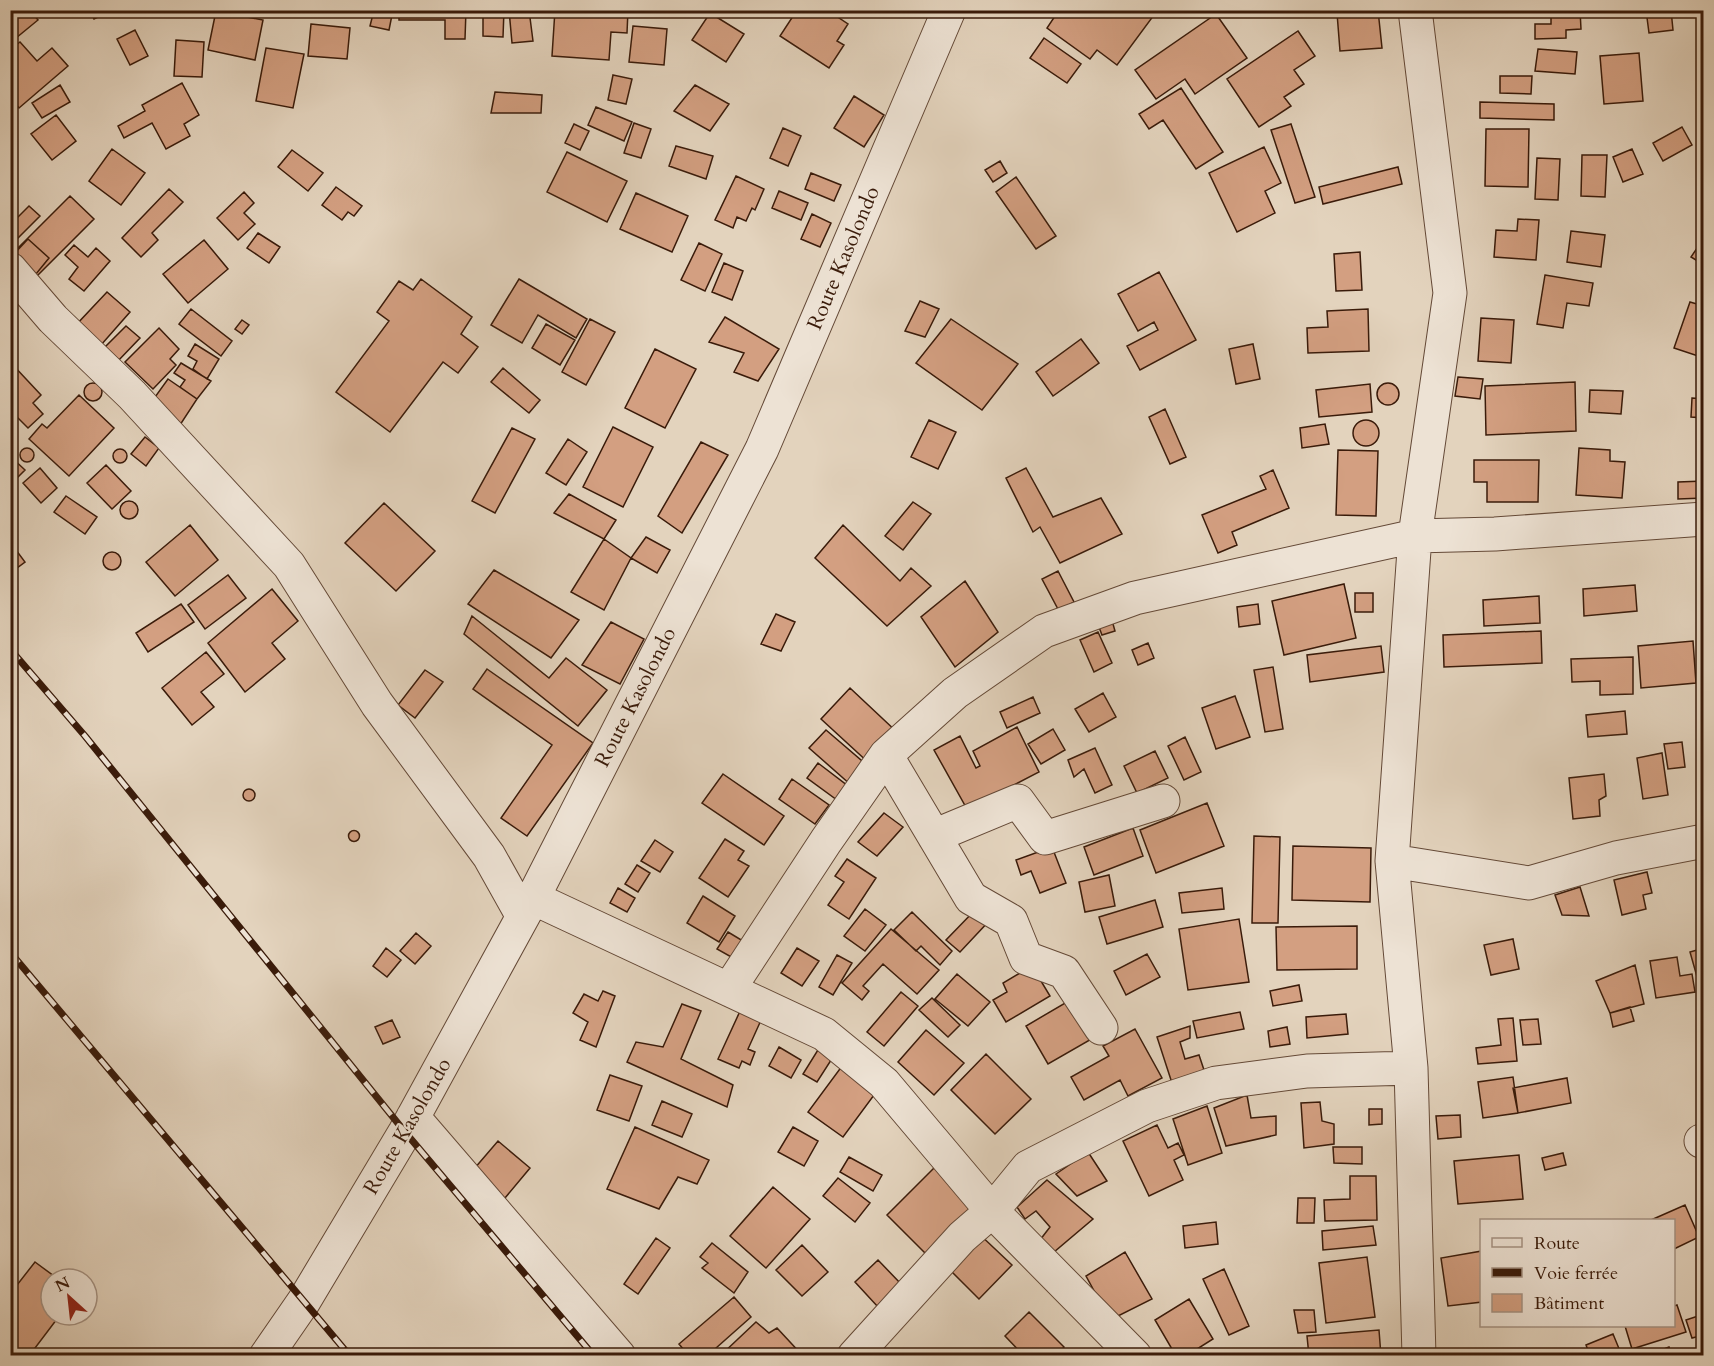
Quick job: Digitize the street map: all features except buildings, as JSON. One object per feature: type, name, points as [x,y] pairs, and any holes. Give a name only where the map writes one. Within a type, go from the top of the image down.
[{"type":"street","name":"Route Kasolondo","points":[[266,1356],[304,1301],[413,1117],[527,907],[762,449],[949,10]]},
{"type":"street","points":[[1415,10],[1450,293],[1415,536],[1392,861],[1411,1068],[1419,1356]]},
{"type":"street","points":[[10,269],[53,319],[132,395],[289,565],[377,704],[527,907],[729,988],[824,1034],[884,1083],[992,1211],[1135,1356]]},
{"type":"street","points":[[729,988],[886,755],[955,693],[1044,632],[1135,598],[1415,536],[1495,534],[1704,519]]},
{"type":"street","points":[[886,755],[971,898],[1011,921],[1026,958],[1064,972],[1101,1028]]},
{"type":"street","points":[[934,836],[1018,801],[1045,838],[1163,801]]},
{"type":"street","points":[[1392,861],[1529,883],[1616,858],[1704,841]]},
{"type":"street","points":[[854,1356],[962,1237],[992,1211],[1028,1167],[1147,1106],[1216,1083],[1307,1071],[1411,1068]]},
{"type":"street","points":[[413,1117],[619,1356]]},
{"type":"railway","points":[[10,649],[85,736],[405,1132],[594,1356]]},
{"type":"railway","points":[[10,952],[350,1356]]}]
